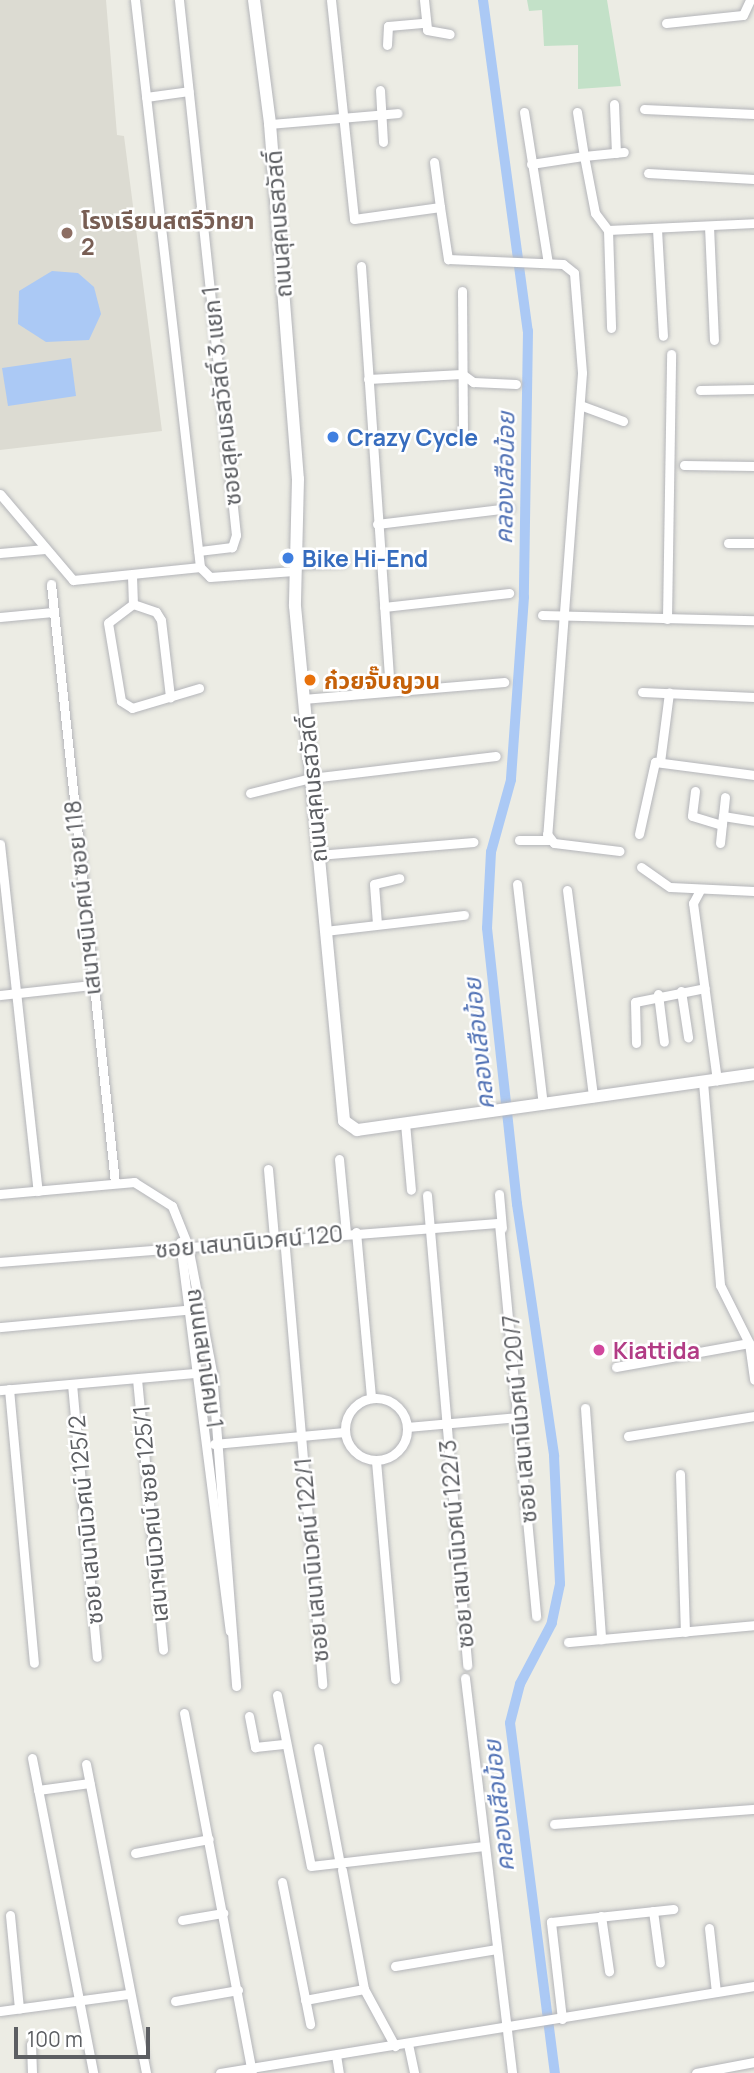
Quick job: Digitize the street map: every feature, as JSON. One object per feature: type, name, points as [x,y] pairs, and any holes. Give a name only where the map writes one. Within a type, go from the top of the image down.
[{"type":"main road","name":"ถนนสุคนธสวัสดิ์","points":[[254,0],[270,124],[298,479],[294,568],[303,699],[344,1121],[357,1130],[754,1074]]},
{"type":"street","points":[[135,0],[200,567],[210,577],[343,562]]},
{"type":"street","name":"ซอยสุคนธสวัสดิ์ 3 แยก 1","points":[[179,0],[236,535],[232,547],[198,551]]},
{"type":"street","points":[[331,0],[339,118],[354,219],[440,207]]},
{"type":"street","points":[[424,0],[425,23],[433,34],[450,34]]},
{"type":"street","points":[[666,23],[743,15],[750,0]]},
{"type":"street","points":[[387,45],[388,26],[425,23]]},
{"type":"street","points":[[380,90],[383,142]]},
{"type":"street","points":[[146,97],[189,91]]},
{"type":"street","points":[[531,164],[620,152],[614,104]]},
{"type":"street","points":[[644,109],[754,114]]},
{"type":"street","points":[[524,112],[548,263]]},
{"type":"street","points":[[577,112],[595,213],[608,230],[611,328]]},
{"type":"street","points":[[270,124],[398,113]]},
{"type":"street","points":[[434,162],[447,258],[548,263],[570,266],[574,273],[580,405],[549,840]]},
{"type":"street","points":[[648,173],[754,179]]},
{"type":"street","points":[[608,230],[754,223]]},
{"type":"street","points":[[709,226],[714,340]]},
{"type":"street","points":[[657,229],[663,336]]},
{"type":"street","points":[[361,266],[390,691]]},
{"type":"street","points":[[445,438],[463,435],[462,291]]},
{"type":"street","points":[[667,619],[671,354]]},
{"type":"street","points":[[368,379],[462,374],[472,383],[516,384]]},
{"type":"street","points":[[700,390],[754,389]]},
{"type":"street","points":[[580,405],[623,421]]},
{"type":"street","points":[[684,465],[754,466]]},
{"type":"street","points":[[0,494],[74,580],[200,567]]},
{"type":"street","points":[[377,524],[509,508]]},
{"type":"street","points":[[728,543],[754,543]]},
{"type":"street","points":[[0,553],[45,549]]},
{"type":"street","points":[[132,576],[132,604]]},
{"type":"street","name":"เสนาฯนิเวศน์ ซอย 118","points":[[51,584],[91,985],[115,1183]]},
{"type":"street","points":[[384,607],[509,593]]},
{"type":"street","points":[[132,604],[156,612],[161,621],[170,697]]},
{"type":"street","points":[[132,604],[108,622],[121,701],[132,708],[199,688]]},
{"type":"street","points":[[0,617],[53,612]]},
{"type":"street","points":[[542,615],[754,620]]},
{"type":"street","points":[[303,699],[504,682]]},
{"type":"street","points":[[642,692],[754,697]]},
{"type":"street","points":[[660,762],[669,693]]},
{"type":"street","points":[[250,793],[311,778],[496,756]]},
{"type":"street","points":[[639,834],[650,767],[660,762],[754,775]]},
{"type":"street","points":[[695,791],[692,816],[754,821]]},
{"type":"street","points":[[720,843],[725,797]]},
{"type":"street","points":[[519,840],[549,840],[620,851]]},
{"type":"street","points":[[318,855],[473,842]]},
{"type":"street","points":[[0,844],[38,1191]]},
{"type":"street","points":[[641,867],[670,887],[754,891]]},
{"type":"street","points":[[377,924],[374,884],[399,878]]},
{"type":"street","points":[[517,884],[543,1104]]},
{"type":"street","points":[[567,890],[593,1097]]},
{"type":"street","points":[[699,890],[694,903],[717,1080]]},
{"type":"street","points":[[325,931],[464,915]]},
{"type":"street","points":[[0,995],[91,985]]},
{"type":"street","points":[[636,1043],[633,1006],[642,996],[705,988]]},
{"type":"street","points":[[681,991],[688,1037]]},
{"type":"street","points":[[658,994],[664,1042]]},
{"type":"street","points":[[703,1082],[720,1285],[749,1343],[754,1380]]},
{"type":"street","points":[[405,1124],[411,1190]]},
{"type":"street","points":[[339,1159],[351,1232],[371,1398]]},
{"type":"street","name":"ซอย เสนานิเวศน์ 122/1","points":[[268,1169],[279,1238],[300,1436],[322,1684]]},
{"type":"street","name":"ถนนเสนานิคม 1","points":[[0,1194],[142,1183],[160,1194],[183,1233],[195,1309],[212,1372],[236,1686]]},
{"type":"street","name":"ซอย เสนานิเวศน์ 122/3","points":[[427,1195],[467,1664]]},
{"type":"street","name":"ซอย เสนานิเวศน์ 120/7","points":[[499,1195],[536,1616]]},
{"type":"street","name":"ซอย เสนานิเวศน์ 120","points":[[0,1262],[351,1232],[429,1227],[501,1227]]},
{"type":"street","points":[[0,1326],[195,1309]]},
{"type":"street","name":"ถนนเสนานิคม 1","points":[[195,1309],[224,1621],[230,1631]]},
{"type":"street","points":[[616,1367],[749,1343]]},
{"type":"street","points":[[34,1662],[4,1390],[212,1372]]},
{"type":"street","name":"เสนาฯนิเวศน์ ซอย 125/1","points":[[137,1378],[163,1650]]},
{"type":"street","name":"ซอย เสนานิเวศน์ 125/2","points":[[72,1384],[97,1657]]},
{"type":"street","points":[[371,1398],[396,1404],[407,1427],[401,1448],[376,1461],[359,1456],[344,1432],[354,1406],[371,1398]]},
{"type":"street","points":[[585,1408],[601,1639]]},
{"type":"street","points":[[628,1436],[754,1416]]},
{"type":"street","points":[[407,1427],[519,1418]]},
{"type":"street","points":[[218,1443],[344,1432]]},
{"type":"street","name":"ถนนเสนานิคม 1","points":[[208,1444],[218,1443]]},
{"type":"street","points":[[376,1461],[395,1679]]},
{"type":"street","points":[[680,1474],[685,1632]]},
{"type":"street","points":[[568,1642],[754,1625]]},
{"type":"street","points":[[465,1678],[512,2073]]},
{"type":"street","points":[[277,1695],[306,1861],[316,1868],[341,1867],[484,1846]]},
{"type":"street","points":[[184,1713],[252,2071]]},
{"type":"street","points":[[249,1716],[255,1747],[286,1744]]},
{"type":"street","points":[[318,1748],[364,1989],[395,2046]]},
{"type":"street","points":[[32,1758],[93,2073]]},
{"type":"street","points":[[86,1764],[128,1994],[146,2073]]},
{"type":"street","points":[[38,1790],[90,1783]]},
{"type":"street","points":[[554,1824],[754,1809]]},
{"type":"street","points":[[135,1853],[209,1839]]},
{"type":"street","points":[[282,1882],[310,2025]]},
{"type":"street","points":[[553,2020],[549,1927],[556,1920],[673,1909]]},
{"type":"street","points":[[653,1911],[660,1964]]},
{"type":"street","points":[[183,1920],[223,1913]]},
{"type":"street","points":[[10,1915],[19,2009]]},
{"type":"street","points":[[601,1916],[609,1972]]},
{"type":"street","points":[[709,1928],[716,1992]]},
{"type":"street","points":[[395,1966],[497,1949]]},
{"type":"street","points":[[220,2073],[252,2071],[754,1986]]},
{"type":"street","points":[[305,2000],[364,1989]]},
{"type":"street","points":[[175,2001],[238,1990]]},
{"type":"street","points":[[0,2011],[128,1994]]},
{"type":"street","points":[[408,2043],[414,2073]]},
{"type":"street","points":[[31,2044],[32,2073]]},
{"type":"street","points":[[336,2055],[339,2073]]},
{"type":"street","points":[[696,2073],[754,2062]]},
{"type":"shaded area","name":"โรงเรียนสตรีวิทยา 2","points":[[0,0],[106,0],[117,135],[124,136],[162,431],[0,450]]},
{"type":"green space","points":[[527,0],[607,0],[621,86],[578,89],[578,45],[544,46],[542,10],[529,11]]},
{"type":"water","points":[[52,271],[78,273],[94,287],[101,314],[89,340],[46,342],[18,324],[19,291]]},
{"type":"water","points":[[71,358],[76,396],[8,406],[2,368]]},
{"type":"waterway","name":"คลองเสือน้อย","points":[[483,0],[528,331],[524,597],[511,780],[491,852],[487,928],[517,1204],[554,1456],[560,1584],[552,1623],[520,1684],[510,1723],[555,2073]]},
{"type":"place","name":"โรงเรียนสตรีวิทยา 2","points":[[67,233]]},
{"type":"place","name":"Crazy Cycle","points":[[333,437]]},
{"type":"place","name":"Bike Hi-End","points":[[288,558]]},
{"type":"place","name":"ก๋วยจั๊บญวน","points":[[310,680]]},
{"type":"place","name":"Kiattida","points":[[599,1350]]}]
